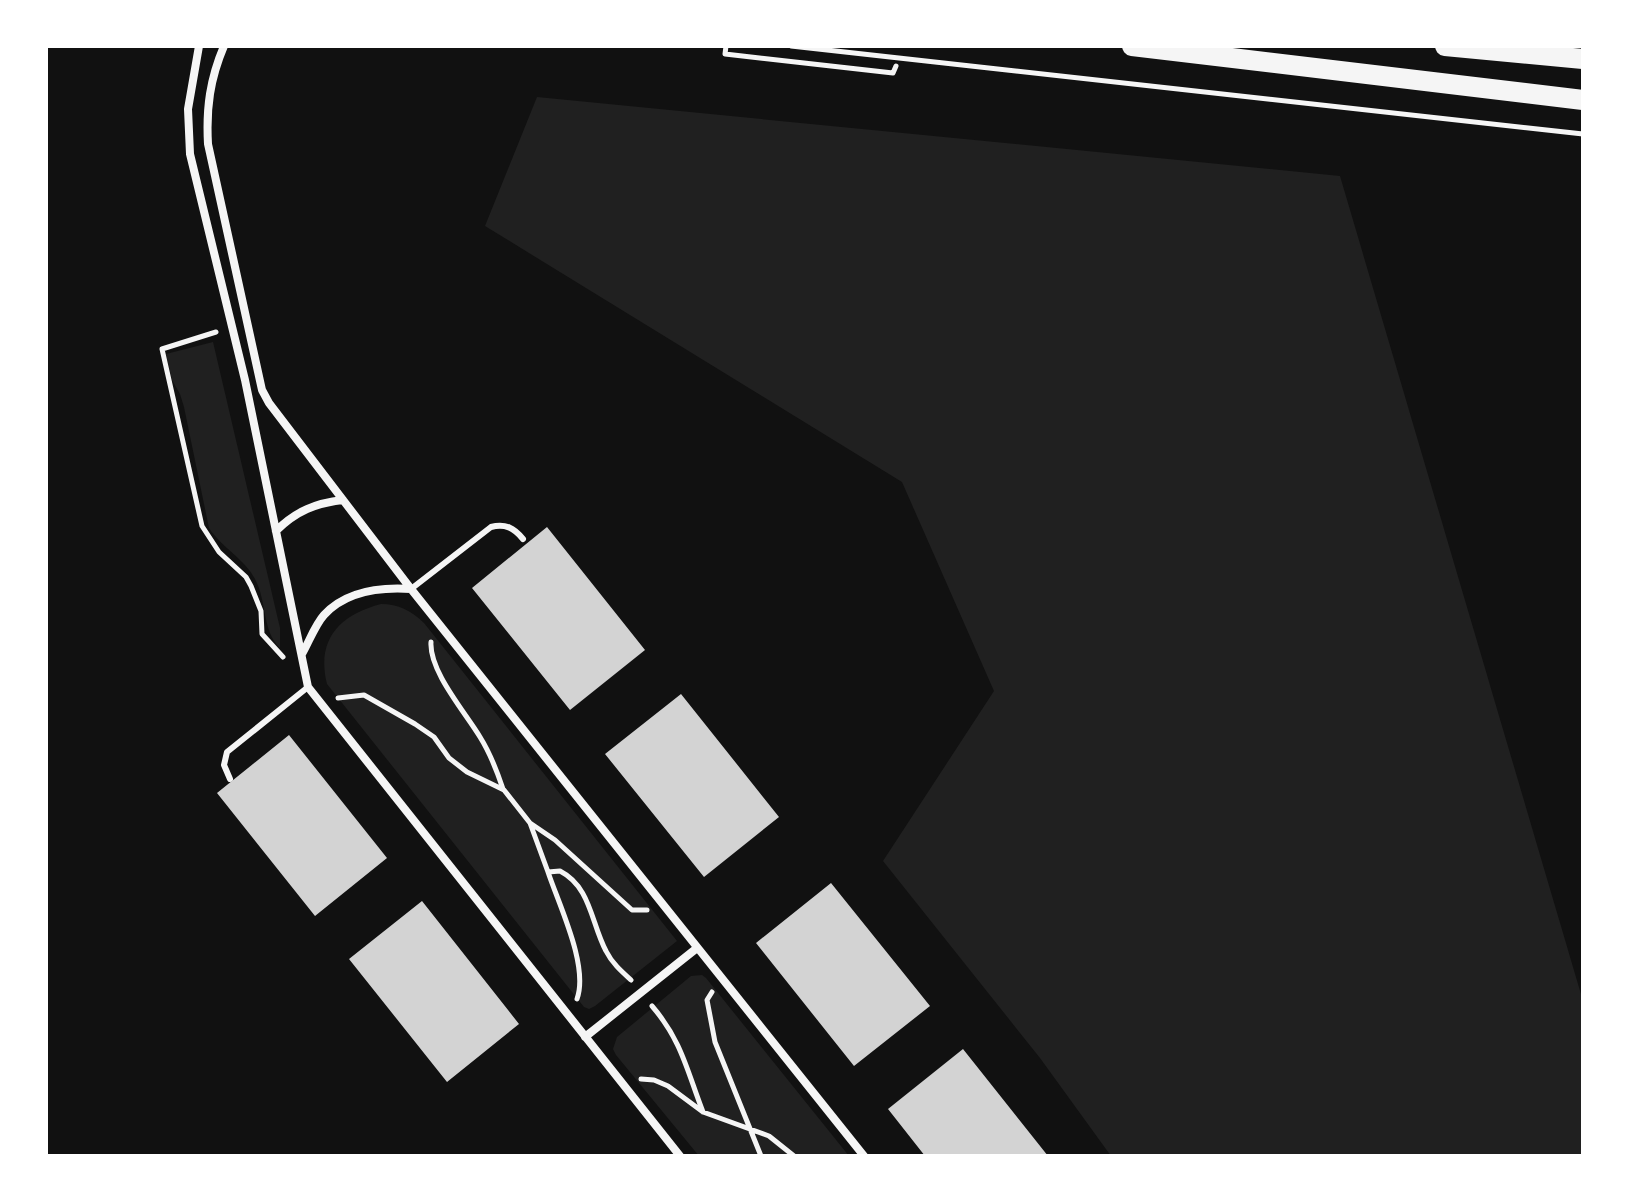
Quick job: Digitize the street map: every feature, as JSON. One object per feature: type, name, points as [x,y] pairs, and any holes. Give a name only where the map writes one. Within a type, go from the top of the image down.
[{"type":"main road","points":[[1132,46],[1583,100]]},
{"type":"main road","points":[[1445,46],[1583,59]]},
{"type":"street","points":[[199,46],[188,109],[190,154],[245,380],[308,687],[680,1156]]},
{"type":"street","points":[[224,46],[214,69],[206,106],[208,144],[262,390],[269,403],[411,589],[864,1156]]},
{"type":"street","points":[[276,531],[292,516],[321,502],[343,500]]},
{"type":"street","points":[[302,654],[323,615],[349,597],[382,587],[411,589]]},
{"type":"street","points":[[585,1037],[697,948]]},
{"type":"lane","points":[[411,589],[491,527],[500,524],[507,526],[523,539]]},
{"type":"lane","points":[[230,779],[224,765],[227,752],[308,687]]},
{"type":"path","points":[[726,46],[725,54],[893,73],[896,66]]},
{"type":"path","points":[[791,46],[1583,134]]},
{"type":"path","points":[[217,332],[162,349],[202,526],[219,552],[246,577],[257,596],[262,634],[287,660]]},
{"type":"path","points":[[442,627],[430,645],[442,679],[482,740],[504,790],[530,823],[555,840],[632,910],[643,911],[660,901]]},
{"type":"path","points":[[324,706],[350,695],[364,695],[381,702],[434,737],[449,758],[467,772],[504,790]]},
{"type":"path","points":[[530,823],[577,959],[580,980],[578,999],[564,1010]]},
{"type":"path","points":[[548,872],[560,871],[578,885],[587,900],[605,950],[667,1023],[690,1069],[703,1112]]},
{"type":"path","points":[[724,982],[710,993],[707,1000],[711,1025],[761,1156]]},
{"type":"path","points":[[626,1088],[637,1080],[654,1080],[668,1086],[703,1112],[769,1136],[794,1156]]},
{"type":"shaded area","points":[[537,97],[1340,176],[1583,1001],[1583,1156],[1111,1156],[1040,1058],[883,861],[994,691],[902,482],[485,226]]},
{"type":"shaded area","points":[[213,342],[280,628],[280,648],[270,633],[255,579],[209,528],[184,407],[172,380],[166,354]]},
{"type":"shaded area","points":[[381,604],[404,609],[424,623],[677,941],[595,1006],[589,1009],[584,1007],[327,684],[325,654],[334,632],[353,615]]},
{"type":"shaded area","points":[[702,975],[849,1156],[699,1156],[616,1055],[613,1049],[617,1037],[691,976]]},
{"type":"building","points":[[547,527],[645,650],[570,710],[472,588]]},
{"type":"building","points":[[681,694],[779,817],[704,877],[605,754]]},
{"type":"building","points":[[289,735],[387,858],[315,916],[217,793]]},
{"type":"building","points":[[831,883],[930,1006],[854,1066],[756,943]]},
{"type":"building","points":[[422,901],[519,1024],[447,1082],[349,959]]},
{"type":"building","points":[[963,1049],[1048,1156],[925,1156],[888,1109]]}]
